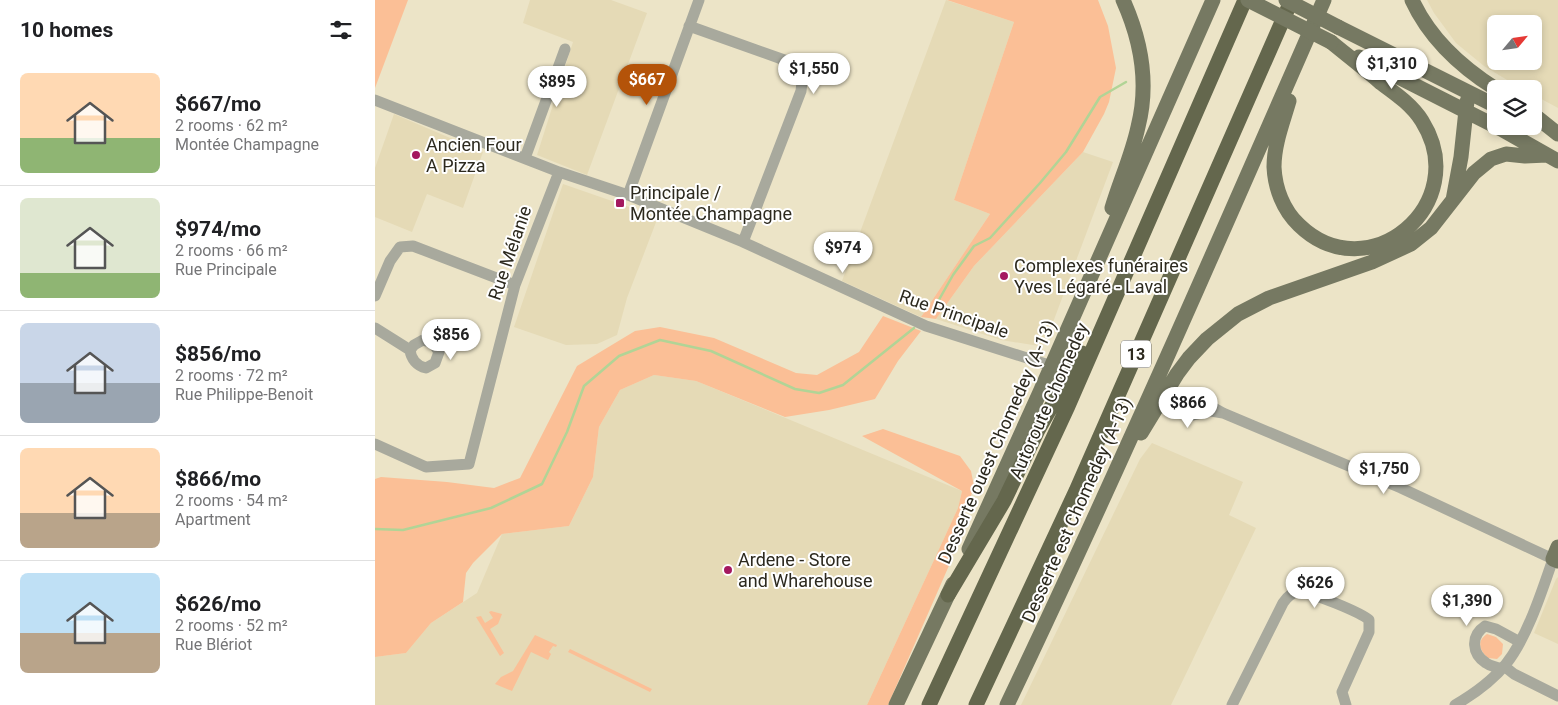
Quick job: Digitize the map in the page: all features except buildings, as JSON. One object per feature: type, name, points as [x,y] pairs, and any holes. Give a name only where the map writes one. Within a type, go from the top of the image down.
[{"type":"highway","name":"Autoroute Chomedey","points":[[929,705],[1064,415],[1247,0]]},
{"type":"highway","name":"13","points":[[977,705],[1084,472],[1292,0]]},
{"type":"highway","points":[[948,595],[1004,501],[1038,430],[1121,285]]},
{"type":"main road","points":[[1092,274],[1134,143],[1141,110],[1143,86],[1141,59],[1135,29],[1123,0]]},
{"type":"main road","name":"Desserte ouest Chomedey (A-13)","points":[[895,705],[948,595],[1052,366],[1213,0]]},
{"type":"main road","points":[[1247,0],[1466,111],[1552,158]]},
{"type":"main road","points":[[1286,0],[1487,102]]},
{"type":"main road","name":"Desserte est Chomedey (A-13)","points":[[1007,705],[1110,484],[1324,0]]},
{"type":"main road","points":[[1412,0],[1426,25],[1447,50],[1468,70],[1487,83]]},
{"type":"main road","points":[[1306,42],[1276,146],[1274,167],[1279,194],[1295,222],[1315,238],[1339,247],[1370,247],[1389,241],[1399,235],[1414,223],[1423,212],[1430,200],[1435,181],[1435,155],[1429,134],[1413,109],[1331,42]]},
{"type":"main road","points":[[1452,201],[1461,157],[1468,92]]},
{"type":"main road","points":[[1542,122],[1558,136]]},
{"type":"main road","points":[[1542,129],[1558,136]]},
{"type":"main road","points":[[1110,484],[1177,374],[1198,348],[1217,330],[1243,311],[1269,298],[1372,262],[1405,247],[1426,233],[1478,168],[1491,159],[1506,154],[1552,158]]},
{"type":"street","points":[[628,195],[699,0]]},
{"type":"street","points":[[689,26],[790,62],[798,67],[803,77],[801,91],[743,242]]},
{"type":"street","points":[[525,158],[565,48]]},
{"type":"street","name":"Rue Principale","points":[[375,100],[559,172],[628,195],[743,242],[926,326],[1052,366]]},
{"type":"street","name":"Rue Mélanie","points":[[375,444],[426,467],[469,464],[515,285],[559,172]]},
{"type":"street","points":[[375,296],[391,261],[400,247],[413,246],[515,285]]},
{"type":"street","points":[[375,328],[410,350]]},
{"type":"street","points":[[1223,413],[1377,477],[1556,556],[1519,642],[1502,668],[1481,688],[1455,705]]},
{"type":"street","points":[[1232,705],[1283,603],[1289,596],[1300,592],[1311,594],[1358,613],[1369,620],[1369,632],[1342,692],[1346,705]]},
{"type":"street","points":[[1519,642],[1487,626],[1483,626],[1474,644],[1475,652],[1487,664],[1502,668],[1558,696]]},
{"type":"shaded area","points":[[375,0],[408,0],[375,88]]},
{"type":"shaded area","points":[[530,0],[611,0],[647,13],[587,175],[537,155],[573,42],[523,23]]},
{"type":"shaded area","name":"Complexes funéraires Yves Légaré - Laval","points":[[946,0],[1014,22],[954,200],[990,214],[921,317],[842,281]]},
{"type":"shaded area","points":[[947,0],[1098,0],[1108,26],[1116,68],[1109,102],[1083,152],[974,266],[936,319],[921,317],[990,214],[954,200],[1014,22]]},
{"type":"shaded area","points":[[1427,0],[1558,0],[1558,108],[1542,99],[1542,80],[1507,80],[1491,70],[1543,70],[1543,15],[1487,15],[1487,68],[1456,43]]},
{"type":"shaded area","points":[[394,114],[483,152],[463,208],[427,194],[412,232],[375,217],[375,168]]},
{"type":"shaded area","name":"Complexes funéraires Yves Légaré - Laval","points":[[1083,152],[1113,162],[1046,341],[1039,346],[1001,340],[936,319],[974,266]]},
{"type":"shaded area","points":[[563,184],[658,217],[627,298],[617,335],[597,344],[566,345],[514,327]]},
{"type":"shaded area","points":[[883,316],[921,331],[898,361],[875,399],[829,410],[785,417],[696,381],[654,375],[620,390],[599,427],[593,477],[569,526],[502,534],[473,563],[466,573],[463,602],[431,623],[406,653],[375,657],[375,479],[381,477],[494,488],[520,478],[577,366],[635,331],[660,327],[714,338],[796,373],[817,375],[859,352]]},
{"type":"shaded area","points":[[654,375],[696,381],[962,491],[958,508],[867,705],[375,705],[375,657],[406,653],[431,623],[477,593],[502,534],[569,526],[593,477],[599,427],[620,390]]},
{"type":"shaded area","points":[[883,429],[960,456],[971,471],[974,486],[951,561],[888,705],[867,705],[958,508],[962,491],[862,436]]},
{"type":"shaded area","points":[[1152,443],[1243,482],[1229,515],[1256,528],[1171,705],[1021,705],[1140,459]]},
{"type":"shaded area","points":[[1558,577],[1558,644],[1534,633]]},
{"type":"shaded area","points":[[489,612],[502,614],[498,624],[490,629],[504,653],[500,656],[476,617],[481,616],[485,623],[493,618]]},
{"type":"shaded area","points":[[1487,634],[1496,637],[1503,644],[1502,654],[1497,659],[1488,658],[1481,649],[1481,640]]},
{"type":"shaded area","points":[[535,635],[557,645],[556,647],[553,646],[549,652],[551,654],[548,660],[531,652],[512,691],[495,684],[501,677],[513,671]]},
{"type":"shaded area","points":[[570,649],[652,689],[650,692],[568,652]]},
{"type":"waterway","points":[[932,312],[953,275],[974,246],[990,238],[1040,183],[1066,152],[1100,97],[1126,82]]},
{"type":"waterway","points":[[375,529],[403,530],[491,508],[542,484],[567,432],[584,386],[619,356],[660,340],[711,351],[795,389],[819,393],[843,385],[914,328]]},
{"type":"place","name":"Ancien Four A Pizza","points":[[416,155]]},
{"type":"place","name":"Principale / Montée Champagne","points":[[620,203]]},
{"type":"place","name":"Complexes funéraires Yves Légaré - Laval","points":[[1004,276]]},
{"type":"place","name":"Ardene - Store and Wharehouse","points":[[728,570]]}]
